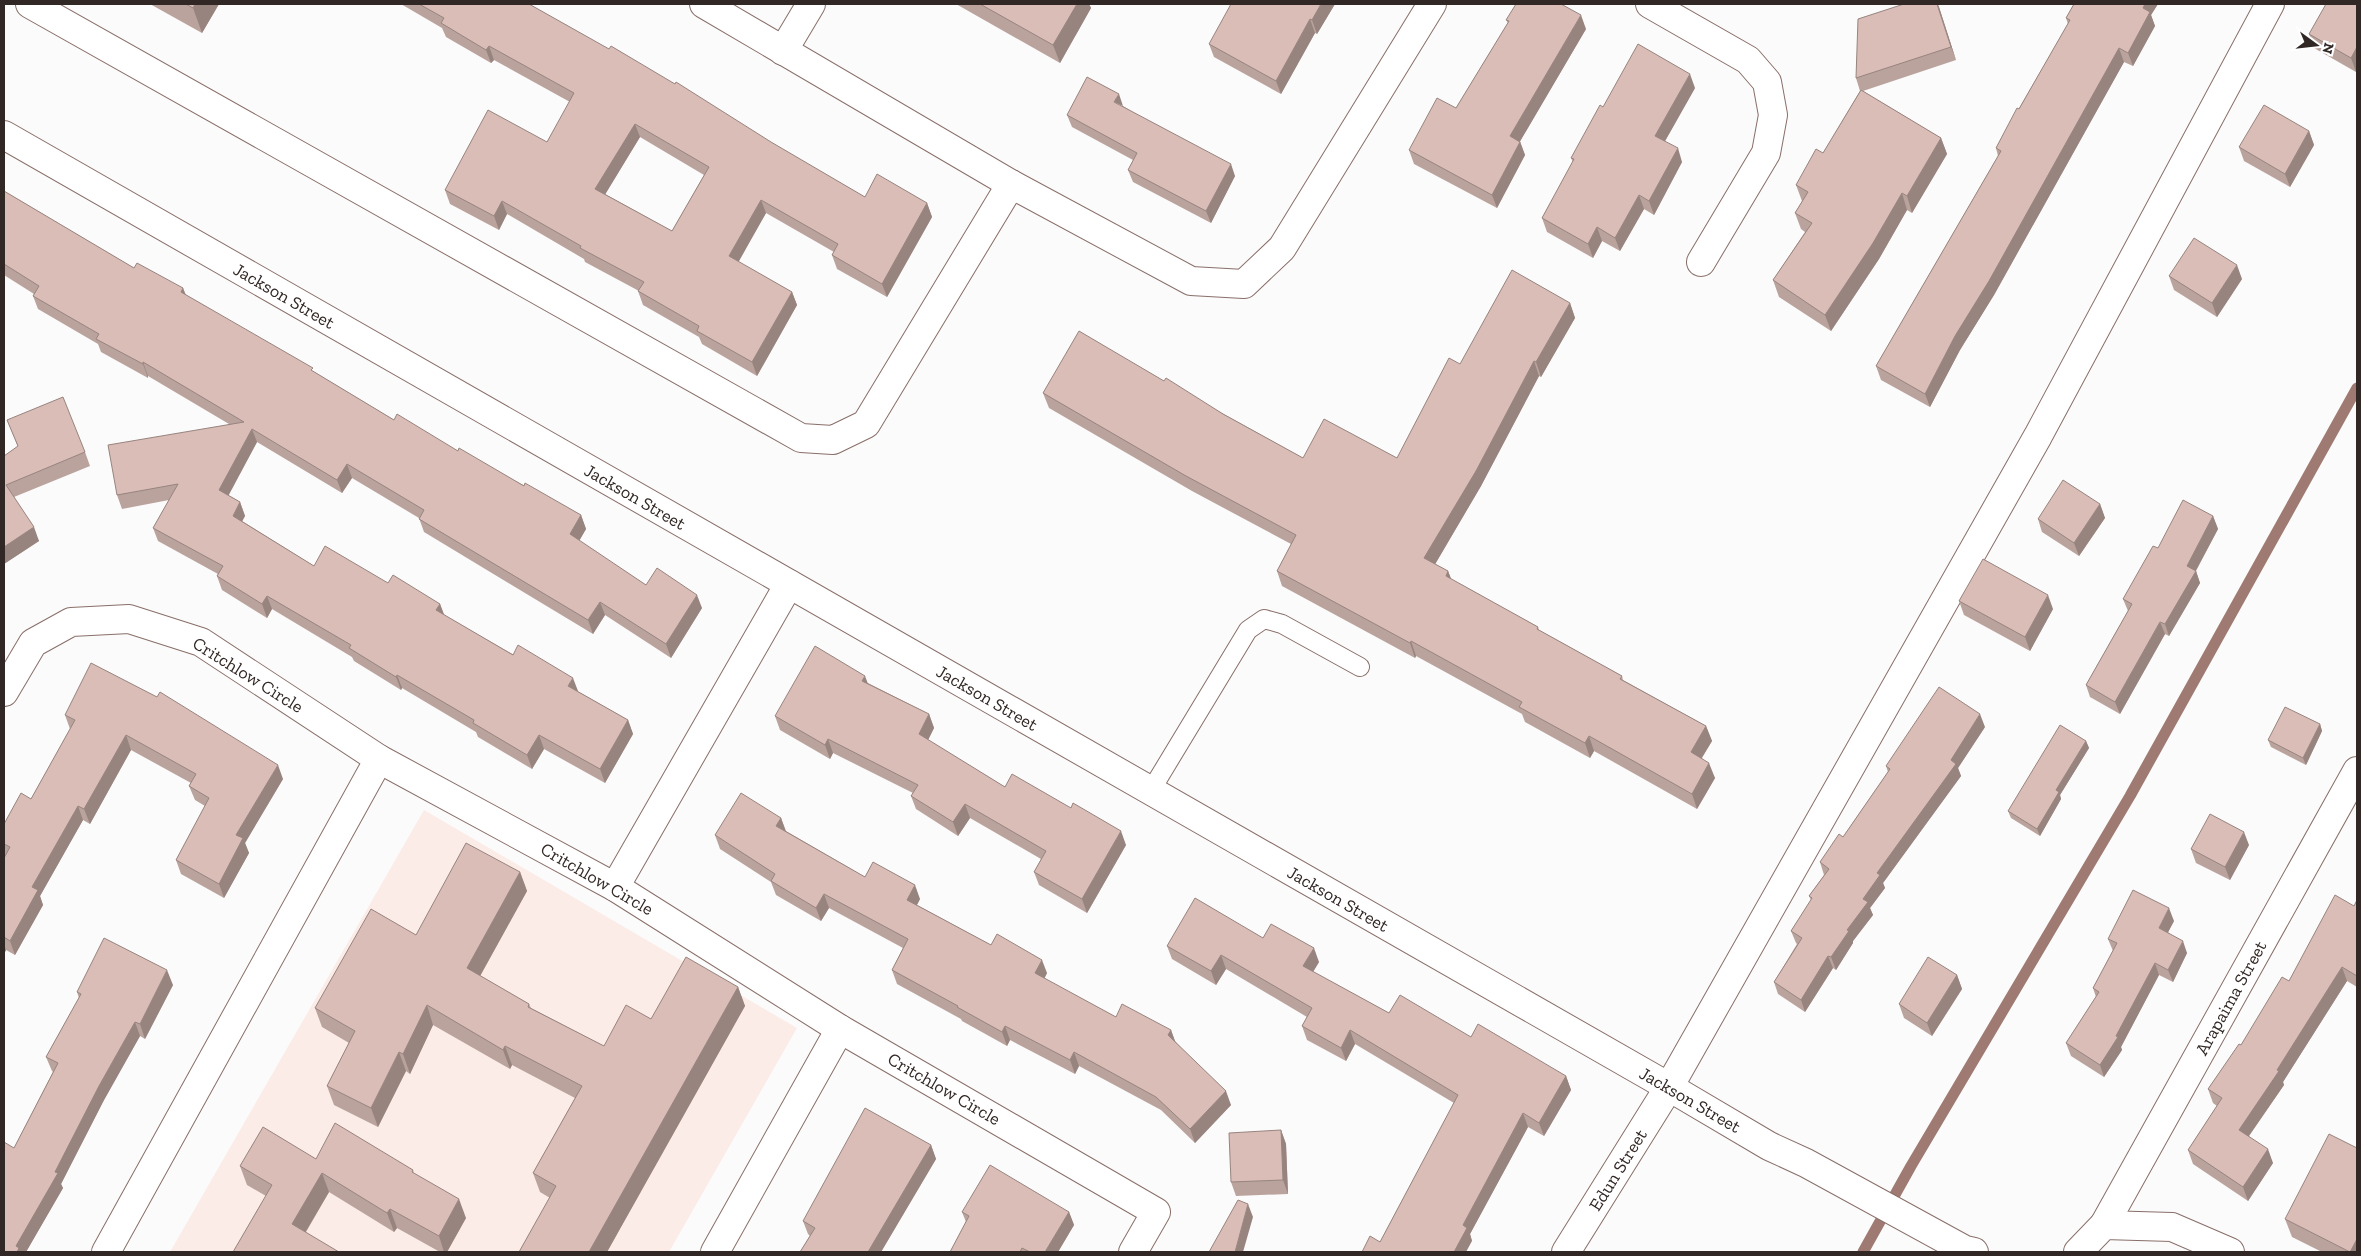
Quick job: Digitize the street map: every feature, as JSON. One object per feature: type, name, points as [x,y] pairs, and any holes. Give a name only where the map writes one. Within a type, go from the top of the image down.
[{"type":"street","points":[[30,4],[801,438],[833,440],[866,424],[1011,184]]},
{"type":"street","points":[[704,4],[1011,184],[1191,281],[1244,284],[1282,248],[1432,4]]},
{"type":"street","points":[[783,51],[811,4]]},
{"type":"street","points":[[1650,4],[1748,60],[1767,82],[1773,115],[1766,153],[1701,262]]},
{"type":"street","name":"Edun Street","points":[[1566,1252],[1669,1087],[2038,436],[2270,4]]},
{"type":"street","name":"Jackson Street","points":[[4,135],[1769,1146],[1806,1163],[1965,1250],[1974,1252]]},
{"type":"street","points":[[615,887],[789,584]]},
{"type":"street","name":"Critchlow Circle","points":[[4,692],[33,643],[71,622],[129,619],[201,642],[379,759],[615,887],[840,1029],[1156,1212],[1133,1252]]},
{"type":"street","points":[[106,1252],[379,759]]},
{"type":"street","name":"Arapaima Street","points":[[2078,1252],[2104,1225],[2357,771]]},
{"type":"street","points":[[715,1252],[840,1029]]},
{"type":"street","points":[[2104,1225],[2172,1226],[2230,1252]]},
{"type":"lane","points":[[1150,792],[1248,630],[1264,619],[1282,624],[1360,667]]},
{"type":"shaded area","points":[[424,810],[797,1028],[669,1252],[170,1252]]},
{"type":"building","points":[[186,4],[195,4],[193,8]]},
{"type":"building","points":[[419,4],[529,4],[609,49],[611,46],[675,84],[676,82],[771,142],[865,197],[877,174],[927,203],[882,284],[832,255],[838,244],[761,200],[729,256],[792,292],[752,362],[697,331],[699,326],[638,291],[644,282],[580,248],[581,246],[502,201],[494,216],[445,190],[488,110],[547,142],[574,93],[489,46],[486,50],[441,23],[444,18]],"holes":[[[635,124],[709,167],[672,231],[595,189]]]},
{"type":"building","points":[[980,4],[1077,4],[1053,45]]},
{"type":"building","points":[[1231,4],[1321,4],[1312,20],[1310,19],[1276,81],[1209,44]]},
{"type":"building","points":[[1516,4],[1561,4],[1581,15],[1510,136],[1520,142],[1492,195],[1409,150],[1437,98],[1456,108],[1509,21],[1506,20]]},
{"type":"building","points":[[1904,4],[1937,4],[1951,47],[1856,78],[1858,19]]},
{"type":"building","points":[[2074,4],[2145,4],[2143,8],[2150,12],[2128,53],[2119,48],[1989,281],[1955,336],[1925,394],[1876,366],[2001,151],[1996,148],[2017,108],[2019,109],[2070,20],[2066,18]]},
{"type":"building","points":[[2326,4],[2357,4],[2357,47],[2351,58],[2309,34]]},
{"type":"building","points":[[1638,44],[1690,74],[1655,136],[1678,148],[1649,201],[1639,195],[1615,238],[1597,227],[1588,244],[1542,218],[1574,159],[1571,158],[1600,105],[1603,107]]},
{"type":"building","points":[[1087,77],[1119,94],[1114,102],[1231,164],[1206,211],[1128,170],[1137,153],[1067,115]]},
{"type":"building","points":[[1861,90],[1941,138],[1907,196],[1902,193],[1873,243],[1825,315],[1773,280],[1812,223],[1795,213],[1808,192],[1796,185],[1816,149],[1823,153]]},
{"type":"building","points":[[2264,105],[2309,131],[2285,174],[2239,147]]},
{"type":"building","points":[[4,191],[134,268],[137,263],[183,288],[181,292],[313,368],[311,370],[394,420],[397,414],[458,451],[459,448],[524,486],[525,483],[581,515],[570,534],[646,585],[657,568],[697,595],[666,644],[600,602],[588,620],[419,519],[424,510],[347,464],[337,480],[252,429],[219,490],[240,502],[233,516],[314,566],[325,546],[388,583],[393,575],[440,604],[436,610],[513,655],[518,645],[573,678],[568,686],[628,720],[600,769],[539,735],[527,755],[473,723],[474,720],[397,675],[396,677],[349,648],[351,645],[267,596],[262,604],[217,576],[223,566],[153,528],[178,484],[117,495],[108,445],[244,422],[143,362],[143,364],[96,339],[99,334],[33,296],[39,286],[4,264]]},
{"type":"building","points":[[2194,238],[2237,265],[2212,303],[2169,276]]},
{"type":"building","points":[[1512,270],[1570,303],[1536,362],[1534,361],[1476,471],[1424,558],[1448,571],[1446,576],[1622,676],[1620,679],[1706,726],[1691,752],[1709,763],[1692,794],[1589,736],[1585,743],[1519,707],[1522,702],[1277,571],[1296,535],[1186,476],[1043,393],[1079,331],[1164,381],[1166,378],[1223,414],[1303,458],[1324,419],[1397,458],[1449,358],[1460,364]]},
{"type":"building","points":[[63,397],[85,452],[6,485],[34,527],[4,547],[4,456],[18,446],[7,420]]},
{"type":"building","points":[[2063,480],[2100,504],[2074,543],[2038,519]]},
{"type":"building","points":[[2183,500],[2213,516],[2187,566],[2196,571],[2165,624],[2160,622],[2115,702],[2086,685],[2132,604],[2123,599],[2153,546],[2158,548]]},
{"type":"building","points":[[1983,559],[2048,595],[2025,637],[1959,601]]},
{"type":"building","points":[[815,646],[865,676],[862,681],[929,714],[919,734],[1005,787],[1012,774],[1071,808],[1073,803],[1121,831],[1082,899],[1034,872],[1046,851],[965,804],[953,822],[911,796],[918,785],[828,739],[825,745],[775,716]]},
{"type":"building","points":[[91,663],[157,697],[160,692],[278,765],[236,835],[243,838],[219,884],[176,860],[209,798],[189,786],[196,774],[126,735],[84,809],[78,806],[32,887],[38,890],[10,941],[4,937],[4,858],[10,847],[4,844],[4,824],[21,793],[31,799],[75,720],[65,715]]},
{"type":"building","points":[[1939,687],[1980,714],[1951,760],[1956,764],[1877,873],[1880,875],[1863,899],[1868,902],[1847,930],[1849,931],[1831,957],[1828,956],[1801,1000],[1774,982],[1802,938],[1791,931],[1812,898],[1809,896],[1829,869],[1820,862],[1839,834],[1843,837],[1890,769],[1886,766]]},
{"type":"building","points":[[2285,707],[2320,724],[2303,758],[2268,740]]},
{"type":"building","points":[[2060,725],[2086,741],[2056,790],[2059,792],[2037,829],[2008,811]]},
{"type":"building","points":[[741,793],[781,818],[776,826],[865,877],[873,862],[915,885],[907,900],[991,945],[997,934],[1042,960],[1035,973],[1116,1017],[1122,1004],[1171,1030],[1168,1035],[1226,1091],[1190,1129],[1156,1097],[1074,1052],[1070,1060],[1005,1026],[1002,1032],[892,970],[908,939],[824,894],[816,908],[771,881],[775,874],[715,835]]},
{"type":"building","points":[[2210,814],[2244,832],[2225,867],[2191,849]]},
{"type":"building","points":[[466,843],[520,872],[467,968],[529,1004],[528,1007],[604,1046],[626,1005],[651,1019],[686,957],[738,987],[589,1252],[519,1252],[556,1186],[533,1173],[582,1086],[505,1046],[503,1050],[427,1005],[403,1054],[399,1052],[371,1108],[327,1086],[355,1031],[315,1008],[371,909],[416,935]]},
{"type":"building","points":[[2133,890],[2169,908],[2159,928],[2183,941],[2168,970],[2155,963],[2116,1036],[2118,1037],[2100,1065],[2066,1043],[2099,992],[2093,988],[2117,943],[2108,939]]},
{"type":"building","points":[[2335,895],[2354,906],[2357,900],[2357,976],[2342,967],[2277,1070],[2279,1071],[2239,1130],[2268,1149],[2243,1187],[2188,1150],[2222,1098],[2208,1089],[2239,1044],[2241,1045],[2282,977],[2289,981]]},
{"type":"building","points":[[1195,898],[1263,938],[1271,924],[1314,948],[1303,966],[1389,1013],[1400,995],[1471,1037],[1478,1024],[1566,1076],[1539,1123],[1523,1113],[1463,1225],[1467,1228],[1454,1252],[1362,1252],[1370,1236],[1380,1242],[1458,1095],[1350,1030],[1341,1048],[1302,1026],[1312,1008],[1221,955],[1211,971],[1167,946]]},
{"type":"building","points":[[104,938],[167,970],[140,1024],[135,1022],[99,1086],[55,1172],[58,1173],[16,1246],[19,1248],[17,1252],[4,1252],[4,1142],[14,1148],[58,1063],[46,1057],[81,994],[77,992]]},
{"type":"building","points":[[1928,957],[1957,975],[1927,1023],[1899,1004]]},
{"type":"building","points":[[865,1108],[931,1145],[868,1252],[800,1252],[815,1228],[803,1221]]},
{"type":"building","points":[[335,1123],[413,1170],[412,1172],[459,1199],[439,1236],[390,1209],[387,1213],[322,1173],[292,1224],[339,1252],[233,1252],[272,1185],[240,1166],[263,1127],[316,1159]]},
{"type":"building","points":[[1281,1130],[1283,1180],[1231,1182],[1229,1133]]},
{"type":"building","points":[[2329,1134],[2357,1148],[2357,1239],[2350,1252],[2285,1219]]},
{"type":"building","points":[[990,1165],[1069,1212],[1045,1252],[1030,1252],[1022,1248],[1020,1252],[950,1252],[969,1216],[962,1212]]},
{"type":"building","points":[[1238,1200],[1248,1204],[1235,1252],[1209,1252]]},
{"type":"waterway","points":[[1863,1252],[1911,1166],[2130,796],[2357,388]]}]
